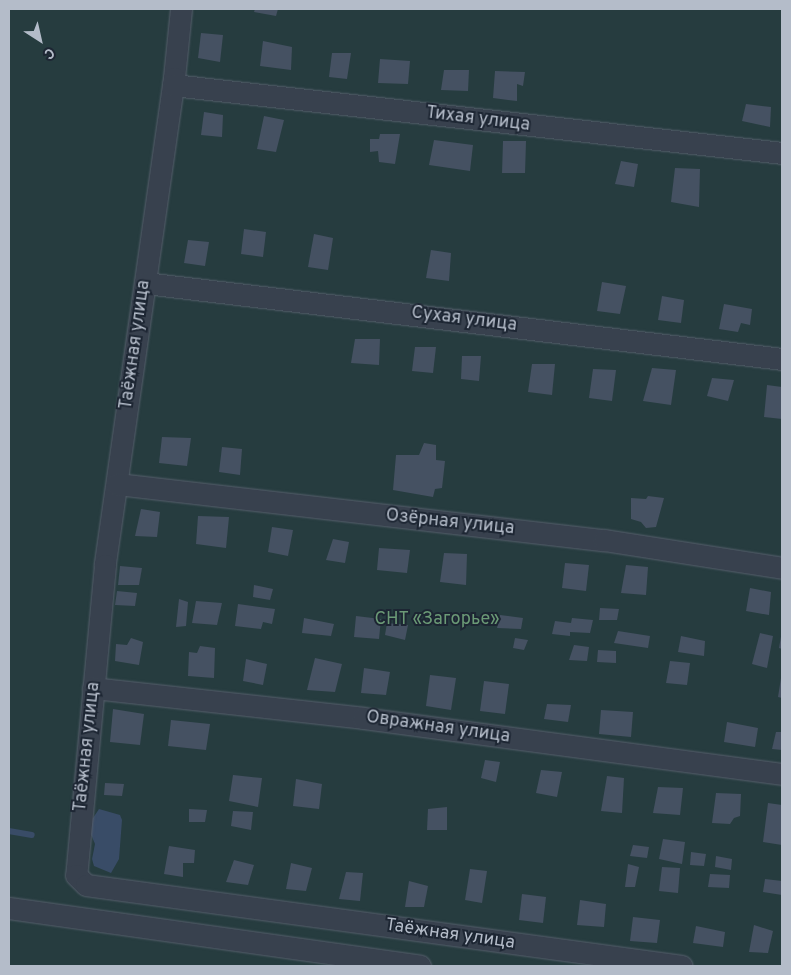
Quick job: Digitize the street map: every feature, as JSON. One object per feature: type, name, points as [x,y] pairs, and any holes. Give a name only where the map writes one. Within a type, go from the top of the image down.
[{"type":"street","name":"Таёжная улица","points":[[181,9],[173,85],[117,484],[93,688],[76,875],[86,885],[682,966]]},
{"type":"street","name":"Тихая улица","points":[[173,85],[782,153]]},
{"type":"street","name":"Сухая улица","points":[[145,283],[782,359]]},
{"type":"street","name":"Озёрная улица","points":[[117,484],[604,540],[782,568]]},
{"type":"street","name":"Овражная улица","points":[[93,688],[363,718],[782,774]]},
{"type":"street","points":[[9,908],[420,966]]},
{"type":"green space","name":"СНТ «Загорье»","points":[[9,9],[782,9],[782,966],[9,966]]},
{"type":"water","points":[[99,809],[120,815],[122,820],[119,859],[111,873],[94,866],[92,859],[95,844],[90,832],[91,821]]},
{"type":"building","points":[[255,9],[278,9],[276,16],[254,12]]},
{"type":"building","points":[[201,33],[223,35],[220,62],[198,58]]},
{"type":"building","points":[[263,41],[292,47],[291,70],[260,66]]},
{"type":"building","points":[[332,53],[351,53],[347,79],[329,77]]},
{"type":"building","points":[[380,59],[410,61],[408,84],[378,83]]},
{"type":"building","points":[[444,70],[469,70],[468,91],[441,90]]},
{"type":"building","points":[[495,71],[525,72],[523,86],[517,84],[517,101],[493,98]]},
{"type":"building","points":[[746,104],[771,107],[770,127],[742,121]]},
{"type":"building","points":[[204,112],[223,115],[222,137],[201,135]]},
{"type":"building","points":[[264,116],[284,120],[276,152],[257,149]]},
{"type":"building","points":[[380,134],[400,134],[395,164],[379,162],[378,151],[370,152],[370,139],[379,139]]},
{"type":"building","points":[[434,140],[473,145],[470,171],[429,165]]},
{"type":"building","points":[[503,141],[526,141],[525,173],[502,173]]},
{"type":"building","points":[[621,161],[638,164],[634,187],[615,184]]},
{"type":"building","points":[[675,168],[700,169],[699,207],[671,202]]},
{"type":"building","points":[[244,229],[266,232],[263,257],[241,254]]},
{"type":"building","points":[[314,234],[333,238],[328,270],[308,267]]},
{"type":"building","points":[[188,240],[209,242],[205,266],[184,263]]},
{"type":"building","points":[[431,250],[451,253],[449,281],[426,278]]},
{"type":"building","points":[[602,282],[626,286],[620,314],[597,311]]},
{"type":"building","points":[[662,296],[684,300],[681,323],[658,320]]},
{"type":"building","points":[[724,304],[752,309],[750,325],[741,323],[738,332],[719,329]]},
{"type":"building","points":[[355,339],[380,339],[379,365],[351,363]]},
{"type":"building","points":[[415,347],[436,347],[433,373],[412,371]]},
{"type":"building","points":[[462,356],[481,356],[479,381],[461,379]]},
{"type":"building","points":[[532,364],[555,364],[552,395],[528,392]]},
{"type":"building","points":[[652,368],[676,370],[671,405],[643,401]]},
{"type":"building","points":[[593,369],[616,370],[612,401],[589,398]]},
{"type":"building","points":[[712,378],[734,380],[728,401],[707,396]]},
{"type":"building","points":[[767,385],[782,387],[782,419],[764,417]]},
{"type":"building","points":[[162,437],[191,438],[187,466],[159,463]]},
{"type":"building","points":[[424,443],[436,445],[436,460],[445,461],[442,488],[435,489],[433,497],[393,490],[396,455],[419,455]]},
{"type":"building","points":[[222,447],[242,449],[240,475],[219,472]]},
{"type":"building","points":[[648,496],[664,498],[656,527],[646,528],[641,522],[631,519],[631,498],[646,499]]},
{"type":"building","points":[[141,509],[160,512],[157,537],[135,536]]},
{"type":"building","points":[[198,516],[229,517],[226,548],[196,544]]},
{"type":"building","points":[[272,527],[293,530],[288,556],[268,552]]},
{"type":"building","points":[[333,539],[349,542],[345,563],[326,560]]},
{"type":"building","points":[[379,548],[410,550],[407,573],[377,570]]},
{"type":"building","points":[[444,553],[467,554],[466,585],[440,582]]},
{"type":"building","points":[[565,563],[589,565],[586,591],[562,588]]},
{"type":"building","points":[[626,565],[648,567],[646,595],[621,593]]},
{"type":"building","points":[[120,566],[142,568],[139,585],[118,585]]},
{"type":"building","points":[[254,585],[273,589],[270,600],[253,597]]},
{"type":"building","points":[[750,588],[771,592],[769,615],[746,611]]},
{"type":"building","points":[[117,591],[137,593],[135,606],[115,605]]},
{"type":"building","points":[[179,599],[188,602],[186,626],[176,627]]},
{"type":"building","points":[[196,601],[222,603],[217,625],[192,623]]},
{"type":"building","points":[[238,604],[275,609],[272,624],[263,622],[261,629],[235,626]]},
{"type":"building","points":[[600,608],[619,609],[617,620],[599,620]]},
{"type":"building","points":[[500,615],[523,618],[521,629],[497,628]]},
{"type":"building","points":[[356,616],[381,619],[379,639],[354,637]]},
{"type":"building","points":[[304,618],[334,624],[331,636],[302,633]]},
{"type":"building","points":[[572,618],[593,620],[590,633],[570,632],[570,636],[552,634],[555,621],[571,623]]},
{"type":"building","points":[[387,623],[408,625],[405,640],[385,635]]},
{"type":"building","points":[[618,631],[650,636],[648,648],[614,643]]},
{"type":"building","points":[[782,631],[782,649],[779,648]]},
{"type":"building","points":[[760,633],[773,636],[767,668],[752,664]]},
{"type":"building","points":[[681,636],[705,641],[704,656],[678,652]]},
{"type":"building","points":[[131,638],[143,642],[139,665],[115,661],[116,644],[127,645]]},
{"type":"building","points":[[515,638],[528,640],[524,650],[513,648]]},
{"type":"building","points":[[574,645],[589,647],[587,661],[569,660]]},
{"type":"building","points":[[200,646],[215,648],[214,678],[188,676],[189,652],[197,653]]},
{"type":"building","points":[[598,650],[616,651],[616,663],[597,662]]},
{"type":"building","points":[[315,658],[342,664],[335,692],[307,690]]},
{"type":"building","points":[[246,659],[267,664],[263,685],[243,681]]},
{"type":"building","points":[[670,661],[690,663],[687,685],[666,683]]},
{"type":"building","points":[[364,668],[390,672],[386,695],[361,693]]},
{"type":"building","points":[[430,675],[456,678],[451,710],[426,706]]},
{"type":"building","points":[[782,678],[782,698],[778,697]]},
{"type":"building","points":[[484,681],[509,684],[505,714],[480,711]]},
{"type":"building","points":[[547,704],[571,705],[568,722],[544,719]]},
{"type":"building","points":[[113,709],[144,714],[140,745],[110,742]]},
{"type":"building","points":[[601,710],[633,712],[631,737],[599,734]]},
{"type":"building","points":[[171,720],[210,724],[206,750],[168,746]]},
{"type":"building","points":[[727,722],[758,728],[755,747],[724,742]]},
{"type":"building","points":[[776,732],[782,732],[782,750],[772,749]]},
{"type":"building","points":[[485,760],[500,762],[496,782],[481,778]]},
{"type":"building","points":[[541,770],[562,772],[557,797],[536,793]]},
{"type":"building","points":[[233,775],[262,778],[258,807],[229,801]]},
{"type":"building","points":[[607,776],[624,778],[622,813],[601,811]]},
{"type":"building","points":[[296,779],[322,784],[319,809],[293,806]]},
{"type":"building","points":[[105,783],[124,784],[122,796],[104,795]]},
{"type":"building","points":[[658,787],[683,788],[680,815],[653,813]]},
{"type":"building","points":[[716,793],[741,794],[740,816],[734,818],[730,824],[712,823]]},
{"type":"building","points":[[768,803],[782,805],[782,845],[763,842]]},
{"type":"building","points":[[447,807],[447,830],[427,830],[428,809]]},
{"type":"building","points":[[189,809],[207,810],[205,822],[189,822]]},
{"type":"building","points":[[233,811],[253,812],[251,830],[231,826]]},
{"type":"building","points":[[663,839],[685,842],[682,864],[659,859]]},
{"type":"building","points":[[633,845],[649,847],[647,858],[630,856]]},
{"type":"building","points":[[169,846],[195,850],[194,863],[183,863],[183,877],[164,874]]},
{"type":"building","points":[[691,852],[706,854],[704,866],[690,865]]},
{"type":"building","points":[[716,856],[732,859],[731,870],[715,867]]},
{"type":"building","points":[[234,860],[254,865],[248,885],[226,882]]},
{"type":"building","points":[[291,863],[312,868],[306,891],[286,889]]},
{"type":"building","points":[[628,864],[639,867],[635,887],[625,887]]},
{"type":"building","points":[[662,867],[680,868],[678,893],[659,891]]},
{"type":"building","points":[[470,869],[487,871],[482,903],[465,900]]},
{"type":"building","points":[[346,872],[363,873],[360,901],[339,899]]},
{"type":"building","points":[[710,874],[730,875],[729,888],[708,887]]},
{"type":"building","points":[[765,879],[782,881],[782,895],[763,892]]},
{"type":"building","points":[[409,881],[428,886],[424,907],[405,907]]},
{"type":"building","points":[[522,894],[546,897],[543,923],[519,920]]},
{"type":"building","points":[[580,900],[606,904],[604,927],[577,925]]},
{"type":"building","points":[[633,917],[660,920],[657,943],[630,941]]},
{"type":"building","points":[[754,925],[773,931],[768,953],[749,952]]},
{"type":"building","points":[[696,926],[725,932],[723,947],[693,943]]},
{"type":"waterway","points":[[9,831],[32,835]]}]
